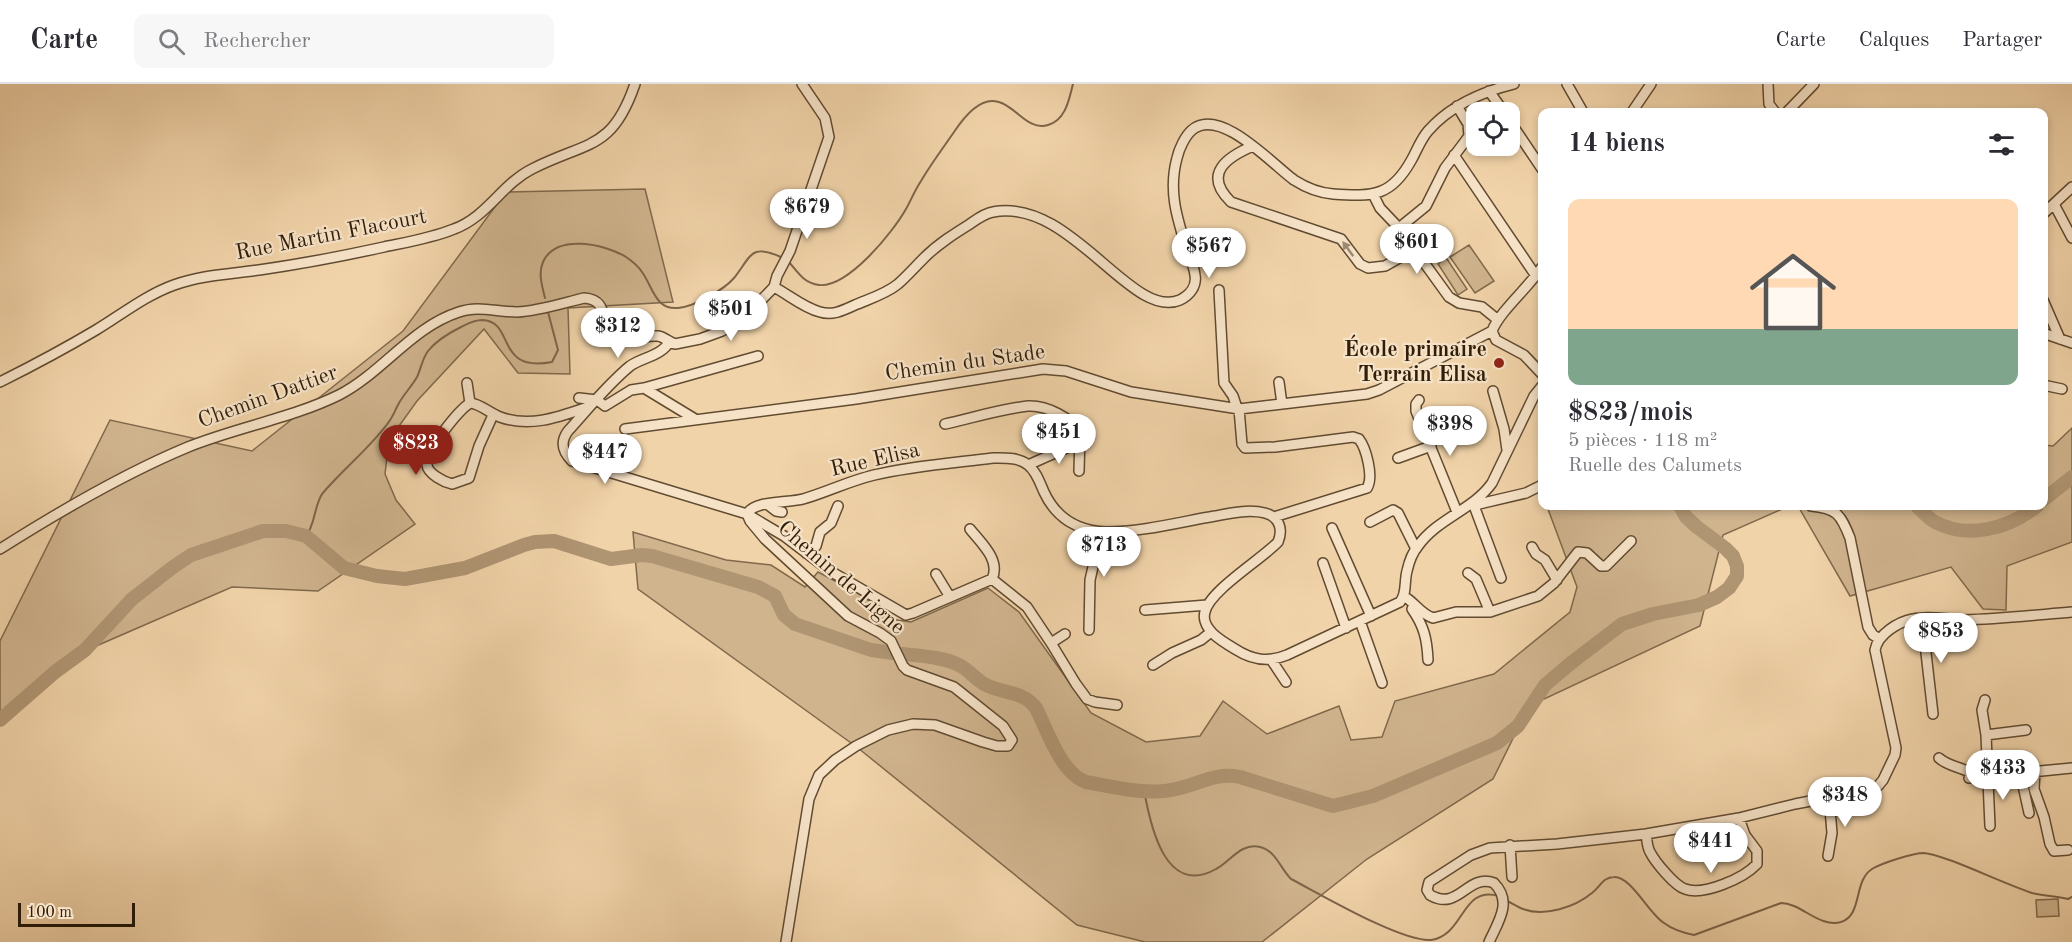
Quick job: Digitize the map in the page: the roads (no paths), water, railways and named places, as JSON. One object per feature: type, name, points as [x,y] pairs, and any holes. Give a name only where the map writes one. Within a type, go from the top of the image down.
[{"type":"street","name":"Rue Martin Flacourt","points":[[0,382],[61,351],[156,293],[174,285],[339,257],[421,240],[458,228],[486,211],[503,190],[521,175],[604,136],[621,118],[635,84]]},
{"type":"street","points":[[470,403],[477,404],[493,415],[517,422],[535,422],[558,417],[594,403],[631,366],[658,352],[669,342],[681,344],[722,332],[741,321],[774,287],[829,137],[825,118],[802,84]]},
{"type":"street","points":[[774,287],[816,311],[828,314],[841,312],[895,287],[944,240],[979,218],[993,212],[1023,212],[1047,220],[1078,240],[1132,288],[1158,301],[1171,302],[1182,299],[1191,292],[1196,275],[1178,222],[1172,196],[1173,171],[1178,153],[1191,130],[1207,124],[1225,128],[1307,187],[1330,194],[1373,194],[1384,191],[1396,183],[1426,132],[1448,111],[1489,91],[1514,84]]},
{"type":"street","points":[[1567,84],[1580,108]]},
{"type":"street","points":[[1635,108],[1651,84]]},
{"type":"street","points":[[1768,84],[1769,104],[1772,108]]},
{"type":"street","points":[[1791,108],[1814,84]]},
{"type":"street","points":[[1489,91],[1497,102]]},
{"type":"street","points":[[1398,228],[1426,206],[1445,168],[1470,132],[1457,106]]},
{"type":"street","points":[[1520,136],[1538,163]]},
{"type":"street","points":[[1253,146],[1226,160],[1220,171],[1218,180],[1221,189],[1231,202],[1341,239],[1360,264],[1368,267],[1385,266],[1415,249]]},
{"type":"street","points":[[1454,155],[1536,276]]},
{"type":"street","points":[[2048,209],[2072,187]]},
{"type":"street","points":[[1373,194],[1380,208],[1415,249],[1454,301],[1477,305],[1498,320]]},
{"type":"street","points":[[2054,204],[2072,238]]},
{"type":"street","points":[[1538,273],[1498,320],[1492,331],[1496,340],[1524,355],[1538,370]]},
{"type":"street","points":[[1220,290],[1224,383],[1236,402],[1242,444],[1245,448],[1275,447],[1353,437],[1359,439],[1363,444],[1371,481],[1367,488],[1274,517]]},
{"type":"street","name":"Chemin Dattier","points":[[0,549],[45,520],[158,460],[222,434],[294,412],[338,395],[353,387],[426,328],[461,311],[473,308],[519,312],[591,298],[602,308],[606,325],[613,335],[623,338],[660,336],[669,342]]},
{"type":"street","points":[[2048,311],[2060,339]]},
{"type":"street","name":"Chemin du Stade","points":[[625,429],[856,399],[1043,369],[1066,371],[1131,392],[1238,409],[1367,394],[1379,390],[1492,331]]},
{"type":"street","points":[[2048,335],[2072,343]]},
{"type":"street","points":[[579,398],[605,406],[632,390],[758,356]]},
{"type":"street","points":[[1279,382],[1282,404]]},
{"type":"street","points":[[467,383],[470,403]]},
{"type":"street","points":[[2048,386],[2062,389]]},
{"type":"street","points":[[644,388],[695,419]]},
{"type":"street","points":[[1493,391],[1504,429],[1507,452]]},
{"type":"street","points":[[1428,660],[1423,626],[1405,597],[1411,556],[1433,529],[1485,493],[1538,391]]},
{"type":"street","points":[[1419,400],[1416,404],[1416,411],[1457,512]]},
{"type":"street","points":[[470,403],[444,430],[428,457],[428,469],[447,483],[458,483],[469,478],[479,446],[493,415]]},
{"type":"street","name":"Chemin de Ligne","points":[[594,403],[563,437],[563,449],[572,461],[747,514],[765,539],[848,616],[880,633],[891,642],[907,670],[954,687],[1003,726],[1012,740],[1008,746],[997,746],[934,724],[912,724],[888,730],[856,746],[835,760],[819,775],[809,799],[786,942]]},
{"type":"street","name":"Rue Elisa","points":[[945,423],[1032,406],[1065,417],[1077,429],[1080,442]]},
{"type":"street","points":[[1079,471],[1080,442],[1028,465],[1033,469],[1055,511],[1075,525],[1096,531],[1124,531],[1239,512],[1266,513],[1274,517],[1280,525],[1281,534],[1278,542],[1222,588],[1204,611],[1204,618],[1211,632],[1249,657],[1272,661],[1392,607],[1405,597]]},
{"type":"street","points":[[1398,458],[1431,446]]},
{"type":"street","name":"Rue Elisa","points":[[747,514],[753,507],[801,500],[859,479],[890,471],[989,455],[1008,458],[1028,465]]},
{"type":"street","points":[[1473,503],[1479,504],[1526,493],[1538,487]]},
{"type":"street","points":[[1473,503],[1502,578]]},
{"type":"street","points":[[767,504],[776,511],[782,512]]},
{"type":"street","points":[[806,553],[816,546],[820,532],[831,523],[837,506]]},
{"type":"street","points":[[1370,522],[1393,510],[1398,513],[1416,549]]},
{"type":"street","points":[[1832,510],[1846,526],[1868,627],[1873,635],[1880,639]]},
{"type":"street","points":[[747,514],[784,536],[830,571],[906,615],[992,579]]},
{"type":"street","points":[[1332,528],[1371,616]]},
{"type":"street","points":[[970,529],[991,556],[994,566],[992,579]]},
{"type":"street","points":[[1089,630],[1089,588],[1098,545],[1096,531]]},
{"type":"street","points":[[1405,597],[1413,601],[1420,611],[1433,618],[1456,612],[1490,612],[1538,596],[1557,580],[1578,552],[1587,553],[1601,566],[1606,566],[1631,541]]},
{"type":"street","points":[[1532,547],[1536,554],[1545,560],[1557,580]]},
{"type":"street","points":[[1323,563],[1346,628]]},
{"type":"street","points":[[1468,573],[1476,579],[1490,612]]},
{"type":"street","points":[[936,574],[950,597]]},
{"type":"street","points":[[992,579],[1027,607],[1088,699],[1117,705]]},
{"type":"street","points":[[1145,610],[1208,605]]},
{"type":"street","points":[[1489,942],[1504,909],[1504,898],[1494,883],[1484,881],[1473,885],[1452,899],[1443,900],[1430,895],[1427,886],[1433,878],[1472,855],[1490,848],[1557,844],[1646,834],[1739,818],[1878,786],[1895,755],[1895,739],[1876,656],[1876,645],[1880,639],[1900,624],[1922,618],[1963,620],[2072,612]]},
{"type":"street","points":[[1922,618],[1933,714]]},
{"type":"street","points":[[1360,621],[1382,683]]},
{"type":"street","points":[[1153,665],[1172,653],[1201,640],[1211,632]]},
{"type":"street","points":[[1051,643],[1065,634]]},
{"type":"street","points":[[1272,661],[1286,682]]},
{"type":"street","points":[[1984,700],[1982,710],[1989,776],[1990,826]]},
{"type":"street","points":[[1986,735],[2026,730]]},
{"type":"street","points":[[1939,758],[1968,770],[1973,778],[2072,768]]},
{"type":"street","points":[[2035,771],[2034,789],[2050,844],[2054,851],[2068,850]]},
{"type":"street","points":[[2020,772],[2029,813]]},
{"type":"street","points":[[1828,856],[1832,833],[1829,797]]},
{"type":"street","points":[[1646,834],[1650,852],[1675,882],[1685,890],[1701,890],[1739,877],[1757,864],[1757,851],[1744,835],[1739,818]]},
{"type":"street","points":[[1510,846],[1512,877]]},
{"type":"waterway","points":[[788,261],[801,276],[813,284],[831,284],[843,278],[868,257],[891,231],[933,162],[970,112],[980,104],[1000,102],[1033,124],[1048,125],[1063,114],[1073,84]]},
{"type":"waterway","points":[[545,298],[541,275],[543,262],[549,253],[569,244],[594,245],[626,257],[640,270],[659,301],[670,308],[692,305],[716,293],[734,278],[752,254],[764,251],[783,258]]},
{"type":"waterway","points":[[306,536],[322,494],[373,442],[390,421],[417,377],[426,354],[435,344],[461,327],[473,321],[482,320],[492,323],[499,329],[513,354],[521,360],[534,363],[552,362],[558,350],[548,312]]},
{"type":"waterway","points":[[2048,496],[2072,477]]},
{"type":"waterway","points":[[903,654],[953,662],[986,685],[1031,702],[1062,761],[1069,770],[1086,782],[1154,792],[1176,789],[1215,777],[1231,776],[1333,806],[1373,796],[1497,743],[1518,726],[1545,685],[1622,624],[1653,614],[1699,605],[1717,597],[1729,588],[1737,576],[1737,566],[1733,556],[1697,527],[1682,510]]},
{"type":"waterway","points":[[1921,510],[1935,522],[1948,527],[1974,531],[2001,525],[2032,510]]},
{"type":"waterway","points":[[0,720],[55,672],[85,650],[132,599],[173,567],[191,555],[263,531],[286,531],[306,536],[344,568],[377,576],[405,579],[465,568],[535,542],[554,541],[611,559],[652,556],[758,587],[775,596],[784,615],[795,624],[871,650],[893,653]]},
{"type":"waterway","points":[[1144,790],[1156,838],[1163,853],[1172,866],[1184,874],[1199,875],[1216,869],[1241,850],[1253,846],[1260,847],[1274,856],[1291,879],[1381,926],[1418,939],[1431,940],[1451,929],[1477,898],[1487,895],[1499,896]]},
{"type":"waterway","points":[[1507,901],[1532,911],[1559,909],[1577,903],[1595,891],[1604,880],[1614,877],[1627,882],[1664,923],[1694,935],[1781,903],[1796,907],[1825,922],[1833,923],[1848,918],[1855,905],[1862,881],[1872,869],[1898,859],[1924,853],[1955,862],[2032,893],[2068,899],[2072,897]]},
{"type":"place","name":"École primaire Terrain Elisa","points":[[1499,363]]}]
